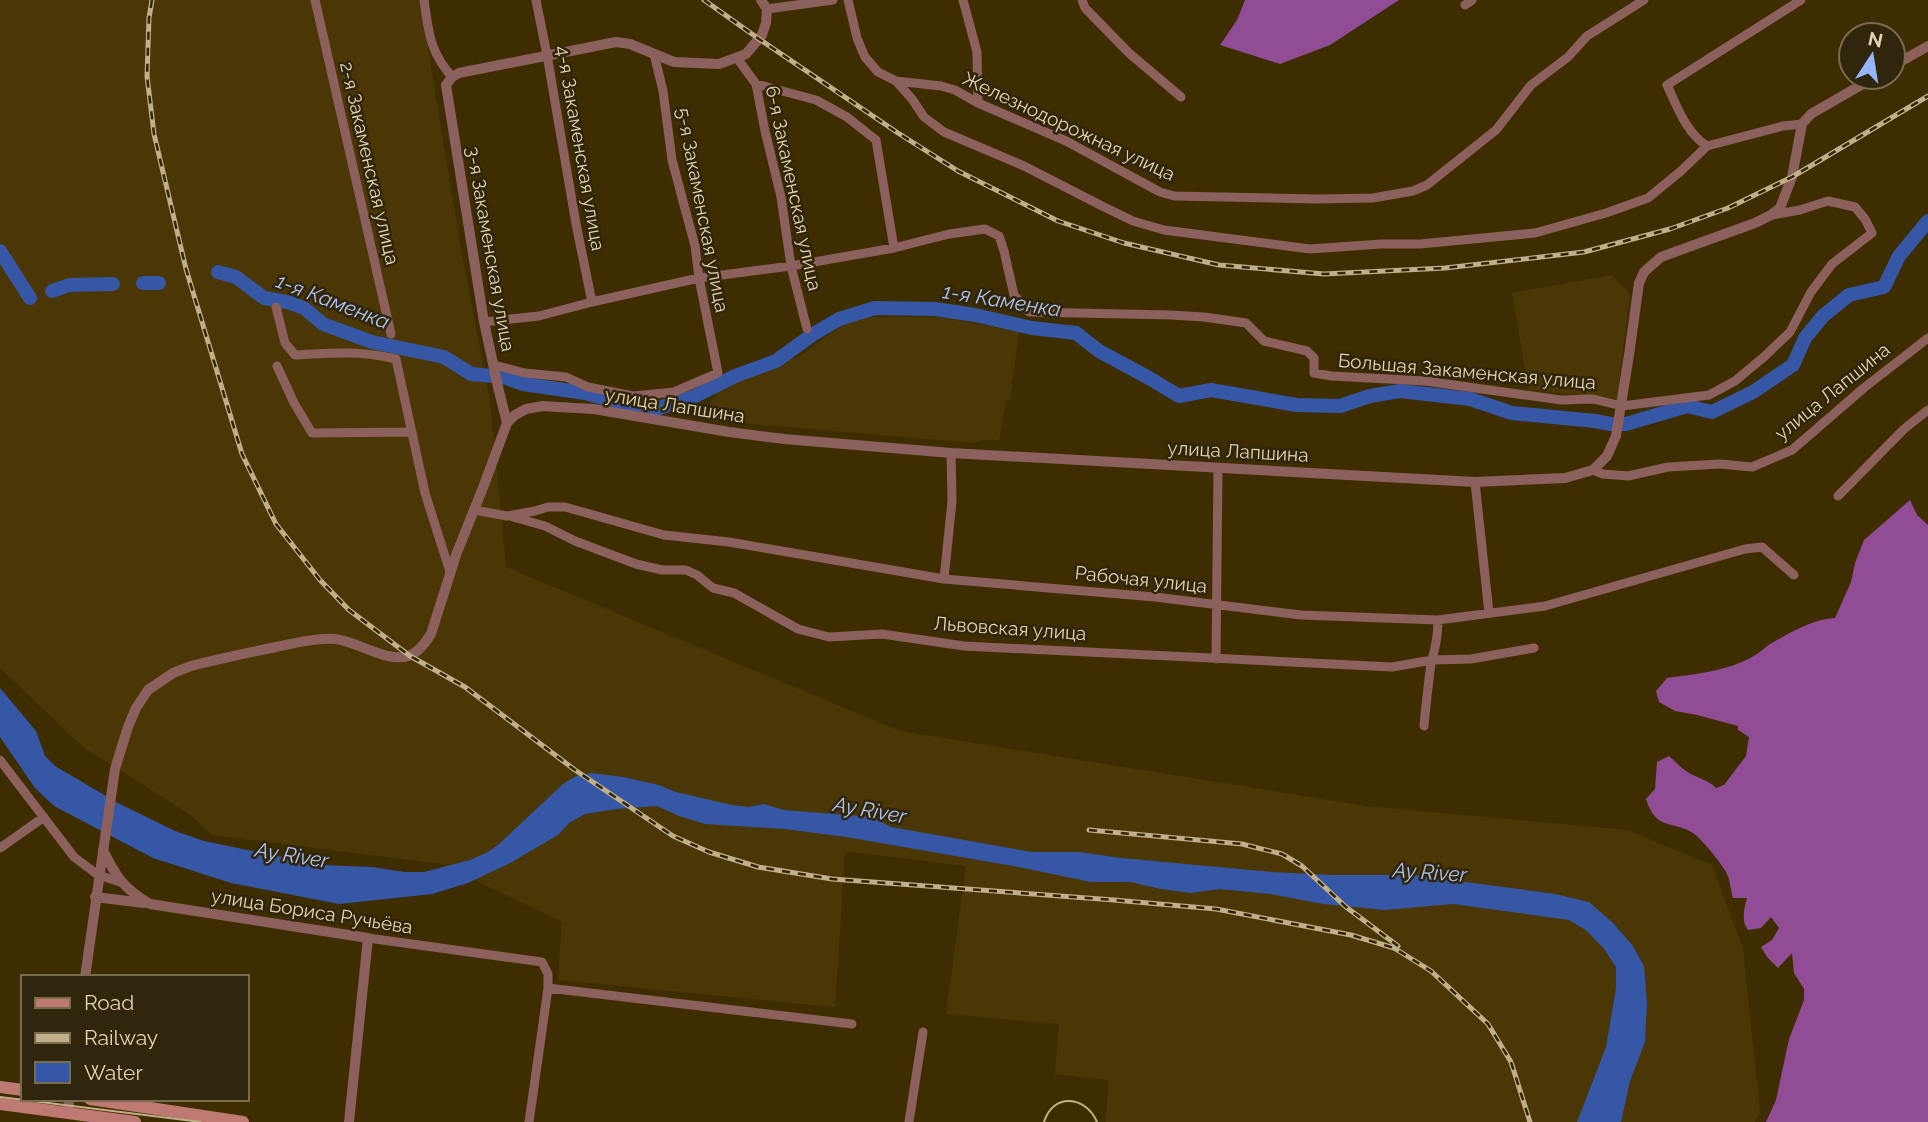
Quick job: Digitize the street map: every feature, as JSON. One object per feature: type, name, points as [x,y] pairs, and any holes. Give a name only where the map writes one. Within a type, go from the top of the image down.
[{"type":"main road","points":[[0,1087],[21,1090]]},
{"type":"main road","points":[[103,1101],[243,1122]]},
{"type":"main road","points":[[0,1104],[135,1122]]},
{"type":"street","name":"2-я Закаменская улица","points":[[315,0],[391,334]]},
{"type":"street","points":[[424,0],[430,43],[452,77],[471,70],[616,42],[630,44],[674,62],[719,64],[746,54],[762,35],[766,23],[764,5],[833,0]]},
{"type":"street","name":"4-я Закаменская улица","points":[[536,0],[592,302]]},
{"type":"street","points":[[848,0],[864,57],[878,72],[896,81],[925,117],[944,132],[1024,166],[1133,220],[1164,230],[1310,249],[1420,244],[1535,233],[1648,198],[1707,146],[1802,124]]},
{"type":"street","points":[[963,0],[977,52],[978,103]]},
{"type":"street","points":[[1082,0],[1085,8],[1129,52],[1181,97]]},
{"type":"street","name":"Железнодорожная улица","points":[[896,81],[955,90],[978,103],[1066,141],[1160,192],[1174,195],[1303,199],[1373,198],[1413,191],[1427,185],[1496,130],[1531,85],[1568,57],[1587,36],[1644,0]]},
{"type":"street","points":[[1707,146],[1698,141],[1680,114],[1667,85],[1801,0]]},
{"type":"street","points":[[1907,58],[1928,46]]},
{"type":"street","name":"5-я Закаменская улица","points":[[654,54],[663,91],[672,160],[695,247],[718,373]]},
{"type":"street","name":"6-я Закаменская улица","points":[[737,58],[756,84],[781,197],[791,266],[807,329]]},
{"type":"street","name":"3-я Закаменская улица","points":[[452,77],[446,85],[447,93],[484,322],[494,365],[525,373],[566,377],[588,387],[633,396],[674,392],[718,373]]},
{"type":"street","points":[[484,322],[538,316],[699,278],[791,266],[894,248],[876,140],[847,117],[816,100],[756,84]]},
{"type":"street","points":[[1593,470],[1607,456],[1616,436],[1639,283],[1644,272],[1661,257],[1720,237],[1771,215],[1780,208],[1792,177],[1802,124],[1811,114],[1851,91]]},
{"type":"street","name":"Большая Закаменская улица","points":[[894,248],[949,234],[985,229],[999,236],[1014,295],[1029,313],[1171,315],[1246,323],[1264,341],[1307,351],[1314,358],[1314,373],[1424,381],[1561,400],[1593,399],[1622,406],[1709,395],[1735,381],[1790,332],[1811,292],[1832,264],[1872,233],[1865,219],[1854,207],[1828,201],[1771,215]]},
{"type":"street","points":[[276,307],[285,343],[295,355],[346,352],[370,353],[396,359],[425,493],[450,572]]},
{"type":"street","name":"улица Лапшина","points":[[507,423],[526,409],[543,406],[576,408],[784,439],[951,453],[1475,482],[1564,478],[1593,470],[1603,474],[1628,476],[1668,467],[1720,464],[1752,467],[1792,450],[1865,387],[1928,338]]},
{"type":"street","points":[[85,975],[115,769],[136,708],[148,690],[173,673],[191,666],[313,640],[336,639],[390,656],[410,656],[425,644],[431,634],[450,572],[507,423],[494,365]]},
{"type":"street","points":[[277,366],[312,433],[412,432]]},
{"type":"street","points":[[1838,496],[1904,429],[1928,410]]},
{"type":"street","points":[[944,579],[952,501],[951,453]]},
{"type":"street","points":[[1216,659],[1218,468]]},
{"type":"street","points":[[1475,482],[1489,613]]},
{"type":"street","name":"Рабочая улица","points":[[474,510],[508,516],[548,507],[565,507],[664,535],[729,542],[944,579],[1218,604],[1301,615],[1438,620],[1545,606],[1745,549],[1762,547],[1794,575]]},
{"type":"street","name":"Львовская улица","points":[[508,516],[545,526],[575,541],[636,564],[662,570],[686,570],[713,588],[734,593],[798,629],[829,637],[882,634],[964,646],[1392,667],[1432,660],[1471,659],[1534,648]]},
{"type":"street","points":[[1424,726],[1432,660],[1438,640],[1438,620]]},
{"type":"street","points":[[0,760],[74,857],[98,875],[120,882]]},
{"type":"street","points":[[0,848],[44,817]]},
{"type":"street","name":"улица Бориса Ручьёва","points":[[103,846],[120,882],[132,894],[150,904],[368,939],[541,962],[548,974],[548,988]]},
{"type":"street","points":[[95,897],[150,904]]},
{"type":"street","points":[[349,1122],[368,939]]},
{"type":"street","points":[[529,1122],[548,988],[852,1024]]},
{"type":"street","points":[[909,1122],[923,1032]]},
{"type":"street","points":[[68,1113],[69,1101]]},
{"type":"shaded area","points":[[0,0],[420,0],[461,249],[490,401],[506,567],[900,731],[1366,806],[1627,830],[1712,865],[1743,949],[1760,1112],[1755,1122],[1106,1122],[1108,1080],[1055,1074],[1059,1024],[946,1014],[966,866],[845,851],[835,1007],[558,980],[562,922],[441,864],[212,835],[189,814],[82,746],[0,668]]},
{"type":"shaded area","points":[[1245,0],[1399,0],[1330,45],[1280,64],[1220,45],[1237,20]]},
{"type":"shaded area","points":[[1612,275],[1630,294],[1617,399],[1529,390],[1512,293]]},
{"type":"shaded area","points":[[852,317],[939,317],[1019,332],[1010,399],[1006,402],[999,440],[981,440],[975,443],[707,420],[709,406],[721,386],[802,355]]},
{"type":"shaded area","points":[[1910,500],[1917,515],[1928,525],[1928,1122],[1766,1122],[1776,1100],[1789,1039],[1804,1000],[1804,989],[1794,973],[1792,953],[1778,968],[1767,957],[1761,947],[1772,940],[1779,928],[1771,917],[1761,928],[1748,930],[1744,919],[1747,898],[1733,898],[1728,876],[1717,859],[1693,833],[1665,823],[1655,816],[1646,799],[1655,789],[1657,762],[1669,756],[1686,771],[1716,788],[1724,785],[1746,756],[1749,737],[1738,730],[1738,726],[1675,711],[1659,702],[1656,691],[1667,678],[1732,666],[1801,627],[1835,618],[1851,582],[1864,540]]},
{"type":"water","points":[[0,688],[36,731],[45,756],[55,766],[118,803],[175,831],[204,841],[321,865],[424,872],[470,860],[499,844],[563,784],[576,776],[592,773],[659,785],[676,792],[732,805],[748,807],[764,804],[784,810],[872,817],[891,827],[1032,852],[1080,852],[1272,872],[1413,875],[1555,894],[1589,902],[1612,922],[1633,946],[1644,966],[1647,1003],[1645,1042],[1630,1081],[1621,1122],[1577,1122],[1606,1047],[1616,988],[1616,967],[1587,931],[1569,920],[1453,904],[1385,910],[1219,889],[1191,893],[1130,882],[1091,882],[846,837],[785,829],[705,824],[657,806],[585,814],[569,823],[558,835],[512,862],[468,883],[432,894],[339,904],[231,883],[153,858],[54,806],[35,788],[0,737]]},
{"type":"waterway","name":"1-я Каменка","points":[[218,272],[236,277],[264,298],[304,308],[323,324],[372,342],[444,357],[471,374],[503,377],[523,384],[585,393],[650,411],[693,397],[735,376],[776,361],[839,319],[875,308],[935,309],[1032,328],[1076,333],[1099,351],[1179,396],[1211,390],[1297,405],[1340,406],[1370,396],[1400,391],[1470,399],[1512,413],[1626,424],[1687,406],[1712,412],[1753,392],[1793,365],[1805,338],[1823,316],[1849,295],[1884,287],[1899,256],[1928,221]]},
{"type":"waterway","points":[[0,251],[30,298]]},
{"type":"waterway","points":[[143,283],[159,283]]},
{"type":"waterway","points":[[52,291],[69,285],[113,284]]},
{"type":"tram line","points":[[0,1097],[21,1100]]},
{"type":"tram line","points":[[32,1101],[201,1122]]},
{"type":"tram line","points":[[1044,1122],[1048,1112],[1055,1106],[1070,1101],[1085,1107],[1097,1122]]},
{"type":"railway","points":[[152,0],[147,76],[154,134],[186,269],[242,454],[276,524],[320,580],[349,610],[410,656],[465,687],[575,770],[673,836],[709,852],[758,867],[832,879],[1216,909],[1351,935],[1394,948],[1431,971],[1488,1024],[1511,1062],[1530,1122]]},
{"type":"railway","points":[[704,0],[958,171],[1058,221],[1124,243],[1219,265],[1324,274],[1445,268],[1584,252],[1670,229],[1728,208],[1792,177],[1928,96]]},
{"type":"railway","points":[[1089,830],[1242,844],[1282,854],[1302,866],[1346,907],[1398,946]]},
{"type":"water label","name":"Ay River","points":[[870,810]]},
{"type":"water label","name":"Ay River","points":[[292,855]]},
{"type":"water label","name":"Ay River","points":[[1430,872]]}]
